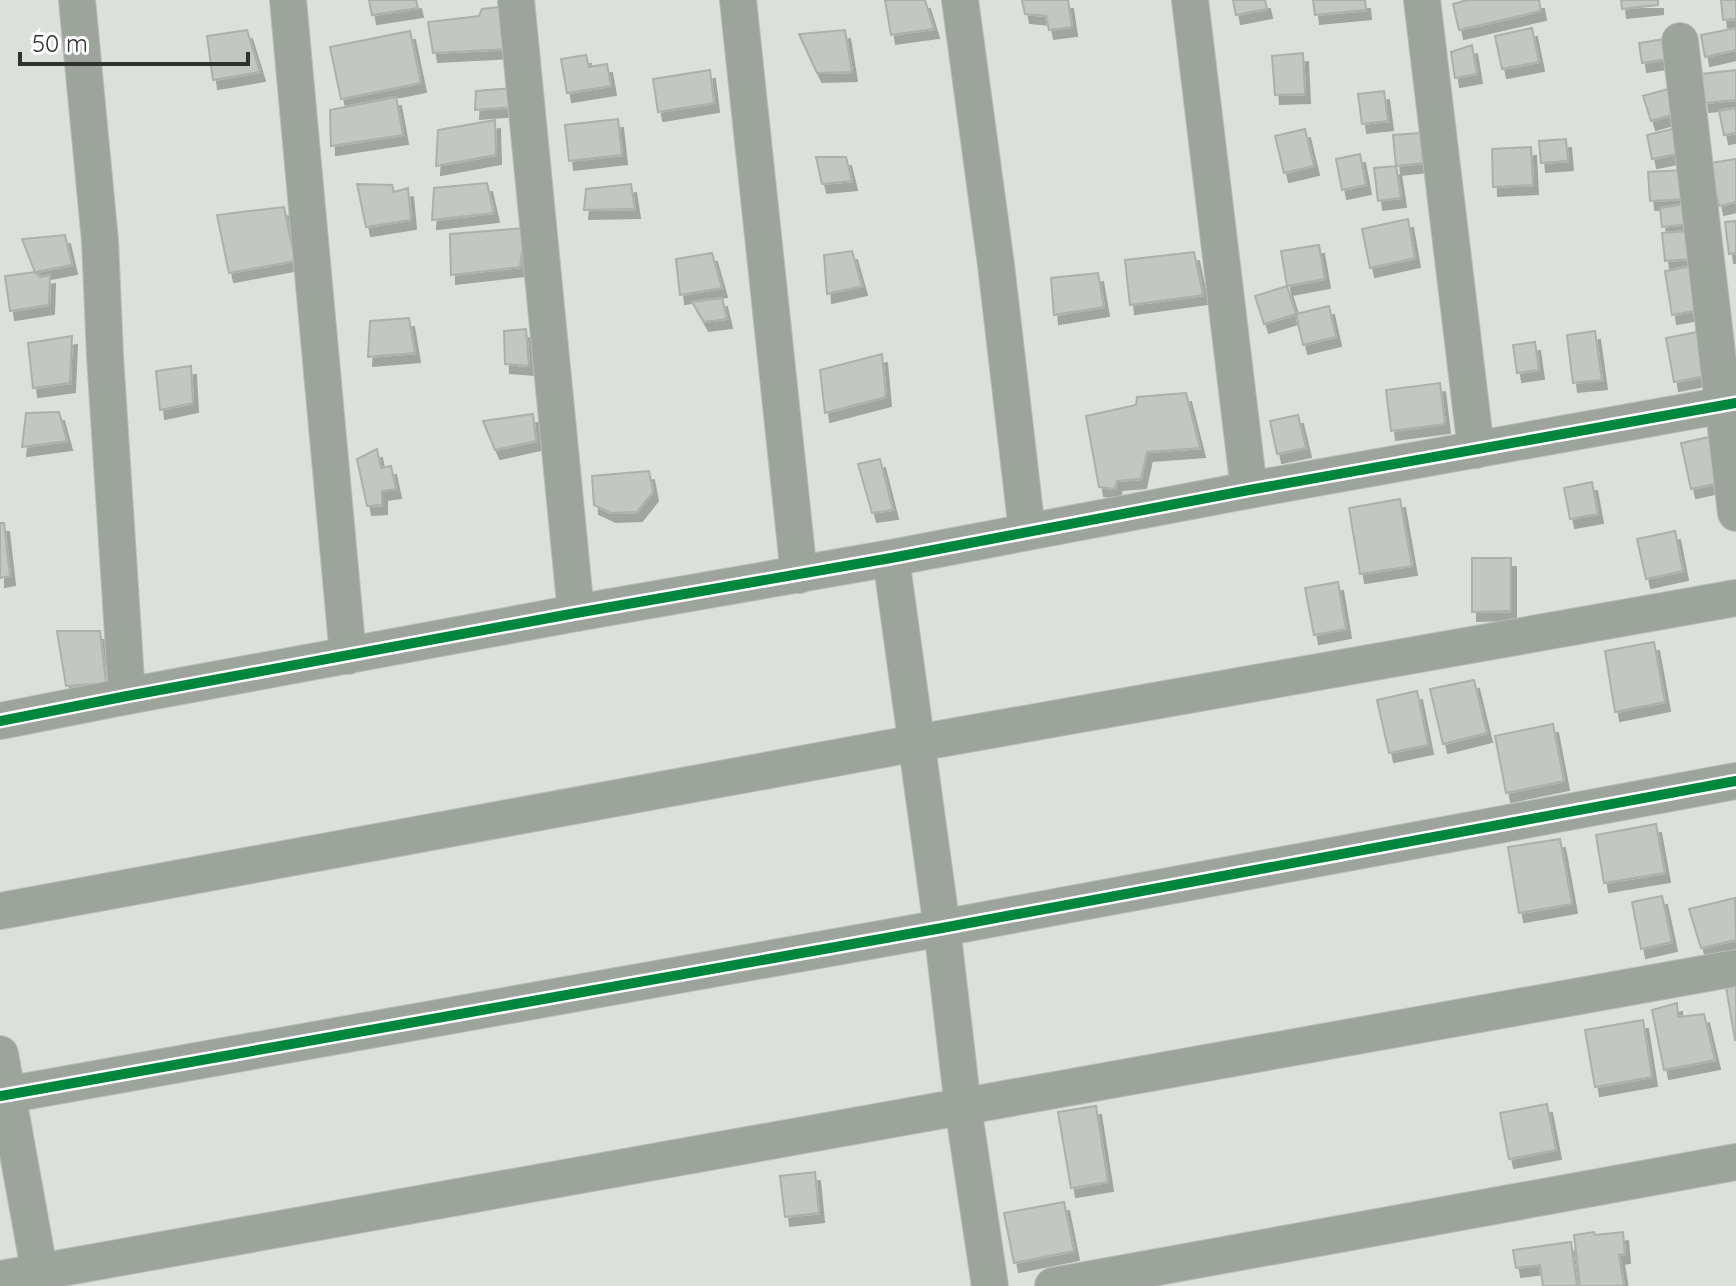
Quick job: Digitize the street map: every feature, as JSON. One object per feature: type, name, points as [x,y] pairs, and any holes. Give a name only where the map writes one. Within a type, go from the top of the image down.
[{"type":"street","points":[[77,0],[100,241],[127,696]]},
{"type":"street","points":[[288,0],[348,656]]},
{"type":"street","points":[[516,0],[576,613]]},
{"type":"street","points":[[738,0],[799,575]]},
{"type":"street","points":[[960,0],[996,265],[1027,531]]},
{"type":"street","points":[[1190,0],[1249,490]]},
{"type":"street","points":[[1422,0],[1476,450]]},
{"type":"street","points":[[1680,41],[1729,404],[1736,513]]},
{"type":"street","points":[[0,721],[1729,404]]},
{"type":"street","points":[[891,558],[942,928],[963,1107],[990,1286]]},
{"type":"street","points":[[0,911],[917,743],[1736,598]]},
{"type":"street","points":[[4,1095],[942,928],[1736,781]]},
{"type":"street","points":[[0,1279],[41,1279],[963,1107],[1736,968]]},
{"type":"street","points":[[0,1054],[4,1095],[41,1279]]},
{"type":"street","points":[[1053,1286],[1736,1162]]},
{"type":"building","points":[[369,0],[416,0],[418,8],[372,15]]},
{"type":"building","points":[[885,0],[925,0],[934,29],[891,35]]},
{"type":"building","points":[[1022,0],[1068,0],[1072,27],[1049,30],[1046,16],[1025,14]]},
{"type":"building","points":[[1233,0],[1265,0],[1267,9],[1236,15]]},
{"type":"building","points":[[1313,0],[1365,0],[1366,10],[1315,15]]},
{"type":"building","points":[[1468,0],[1539,0],[1541,11],[1459,30],[1453,4]]},
{"type":"building","points":[[1621,0],[1658,0],[1658,5],[1622,9]]},
{"type":"building","points":[[1721,0],[1736,0],[1736,19],[1723,20]]},
{"type":"building","points":[[507,6],[508,49],[433,53],[428,22],[479,16],[482,9]]},
{"type":"building","points":[[1532,28],[1539,62],[1502,69],[1495,36]]},
{"type":"building","points":[[1736,28],[1736,50],[1705,57],[1701,35]]},
{"type":"building","points":[[247,30],[260,72],[213,80],[207,36]]},
{"type":"building","points":[[845,30],[852,72],[817,73],[799,34]]},
{"type":"building","points":[[410,31],[421,83],[341,99],[330,47]]},
{"type":"building","points":[[1665,39],[1668,59],[1642,63],[1639,43]]},
{"type":"building","points":[[1472,45],[1477,74],[1455,78],[1451,52]]},
{"type":"building","points":[[1303,53],[1305,94],[1275,95],[1272,56]]},
{"type":"building","points":[[586,55],[589,67],[607,64],[611,86],[567,93],[561,59]]},
{"type":"building","points":[[710,70],[714,103],[658,112],[653,79]]},
{"type":"building","points":[[1736,70],[1736,100],[1704,103],[1701,74]]},
{"type":"building","points":[[513,88],[513,107],[475,110],[476,91]]},
{"type":"building","points":[[1668,89],[1675,114],[1651,121],[1643,96]]},
{"type":"building","points":[[1384,91],[1388,121],[1362,124],[1358,94]]},
{"type":"building","points":[[396,97],[403,135],[331,146],[330,110]]},
{"type":"building","points":[[1736,108],[1736,133],[1724,135],[1719,111]]},
{"type":"building","points":[[618,119],[622,155],[569,161],[565,125]]},
{"type":"building","points":[[495,120],[496,155],[436,166],[438,130]]},
{"type":"building","points":[[1305,129],[1314,166],[1284,173],[1275,136]]},
{"type":"building","points":[[1673,129],[1678,154],[1652,159],[1647,135]]},
{"type":"building","points":[[1420,133],[1423,163],[1396,166],[1393,135]]},
{"type":"building","points":[[1566,139],[1568,161],[1541,163],[1539,141]]},
{"type":"building","points":[[1531,147],[1533,185],[1493,187],[1492,149]]},
{"type":"building","points":[[1360,154],[1366,185],[1342,190],[1336,159]]},
{"type":"building","points":[[816,157],[846,157],[852,181],[822,184]]},
{"type":"building","points":[[1736,159],[1736,202],[1719,206],[1710,163]]},
{"type":"building","points":[[1396,166],[1401,198],[1378,201],[1374,168]]},
{"type":"building","points":[[1684,170],[1686,199],[1650,201],[1648,172]]},
{"type":"building","points":[[487,183],[494,213],[432,220],[434,188]]},
{"type":"building","points":[[357,184],[392,185],[394,192],[408,188],[411,220],[366,227]]},
{"type":"building","points":[[631,184],[635,209],[584,210],[586,189]]},
{"type":"building","points":[[1685,204],[1688,224],[1662,227],[1660,208]]},
{"type":"building","points":[[284,207],[295,261],[229,273],[217,215]]},
{"type":"building","points":[[1408,219],[1415,258],[1370,268],[1362,229]]},
{"type":"building","points":[[1736,221],[1736,253],[1729,254],[1725,222]]},
{"type":"building","points":[[525,228],[520,267],[451,275],[450,234]]},
{"type":"building","points":[[1690,231],[1692,259],[1665,261],[1662,233]]},
{"type":"building","points":[[65,235],[72,265],[35,272],[22,239]]},
{"type":"building","points":[[1319,245],[1325,279],[1287,286],[1281,251]]},
{"type":"building","points":[[852,251],[862,286],[827,294],[824,255]]},
{"type":"building","points":[[1194,252],[1203,295],[1130,305],[1125,260]]},
{"type":"building","points":[[712,253],[722,288],[680,295],[676,259]]},
{"type":"building","points":[[1693,266],[1700,310],[1672,315],[1665,271]]},
{"type":"building","points":[[35,272],[40,277],[50,275],[49,305],[10,311],[5,276]]},
{"type":"building","points":[[1098,273],[1104,307],[1054,315],[1051,278]]},
{"type":"building","points":[[1287,286],[1296,314],[1264,324],[1255,296]]},
{"type":"building","points":[[722,298],[727,319],[704,322],[692,302]]},
{"type":"building","points":[[1329,306],[1336,337],[1303,345],[1296,314]]},
{"type":"building","points":[[409,318],[415,353],[368,357],[370,321]]},
{"type":"building","points":[[526,329],[529,366],[505,364],[504,331]]},
{"type":"building","points":[[1595,331],[1602,380],[1573,383],[1567,335]]},
{"type":"building","points":[[1697,332],[1705,376],[1674,382],[1666,338]]},
{"type":"building","points":[[72,336],[70,383],[33,388],[28,343]]},
{"type":"building","points":[[1535,342],[1539,370],[1517,373],[1513,345]]},
{"type":"building","points":[[882,354],[886,397],[825,413],[820,370]]},
{"type":"building","points":[[191,366],[193,403],[160,410],[156,371]]},
{"type":"building","points":[[1440,383],[1445,424],[1391,431],[1386,390]]},
{"type":"building","points":[[1186,393],[1200,448],[1147,452],[1141,479],[1117,481],[1115,489],[1099,487],[1086,416],[1136,405],[1137,397]]},
{"type":"building","points":[[59,412],[67,441],[22,447],[26,413]]},
{"type":"building","points":[[533,414],[536,441],[495,450],[483,421]]},
{"type":"building","points":[[1298,415],[1306,448],[1277,454],[1270,421]]},
{"type":"building","points":[[1714,436],[1724,482],[1691,489],[1681,443]]},
{"type":"building","points":[[377,449],[381,468],[391,466],[396,489],[382,491],[382,505],[367,506],[357,459]]},
{"type":"building","points":[[880,459],[893,510],[872,513],[858,464]]},
{"type":"building","points":[[649,471],[653,492],[637,512],[611,513],[594,505],[592,476]]},
{"type":"building","points":[[1592,482],[1598,514],[1570,519],[1564,488]]},
{"type":"building","points":[[1400,499],[1412,566],[1360,574],[1349,508]]},
{"type":"building","points":[[0,523],[4,523],[10,576],[0,578]]},
{"type":"building","points":[[1675,531],[1683,571],[1646,579],[1637,539]]},
{"type":"building","points":[[1472,558],[1511,558],[1511,611],[1472,612]]},
{"type":"building","points":[[1338,582],[1346,629],[1314,635],[1305,588]]},
{"type":"building","points":[[57,631],[100,631],[106,683],[66,686]]},
{"type":"building","points":[[1654,642],[1665,702],[1615,712],[1605,651]]},
{"type":"building","points":[[1474,680],[1487,733],[1443,744],[1430,689]]},
{"type":"building","points":[[1417,691],[1428,745],[1389,753],[1377,700]]},
{"type":"building","points":[[1553,724],[1564,781],[1506,793],[1495,736]]},
{"type":"building","points":[[1656,824],[1665,873],[1604,883],[1596,835]]},
{"type":"building","points":[[1560,839],[1572,904],[1519,913],[1508,847]]},
{"type":"building","points":[[1662,896],[1672,942],[1641,949],[1632,902]]},
{"type":"building","points":[[1735,898],[1736,940],[1701,948],[1689,909]]},
{"type":"building","points":[[1736,985],[1736,1040],[1735,1040],[1726,987]]},
{"type":"building","points":[[1677,1003],[1678,1017],[1704,1014],[1715,1060],[1664,1070],[1652,1010]]},
{"type":"building","points":[[1643,1020],[1652,1077],[1595,1087],[1585,1030]]},
{"type":"building","points":[[1547,1104],[1556,1150],[1509,1159],[1500,1113]]},
{"type":"building","points":[[1096,1106],[1108,1182],[1071,1188],[1058,1112]]},
{"type":"building","points":[[815,1172],[819,1213],[785,1217],[780,1176]]},
{"type":"building","points":[[1064,1202],[1074,1251],[1014,1263],[1004,1213]]},
{"type":"building","points":[[1594,1232],[1595,1235],[1623,1232],[1625,1254],[1619,1255],[1624,1286],[1580,1286],[1574,1235]]},
{"type":"building","points":[[1571,1242],[1577,1286],[1543,1286],[1540,1265],[1516,1268],[1513,1250]]},
{"type":"cycle path","points":[[0,721],[576,613],[1736,403]]},
{"type":"cycle path","points":[[0,1096],[942,928],[1736,781]]}]
